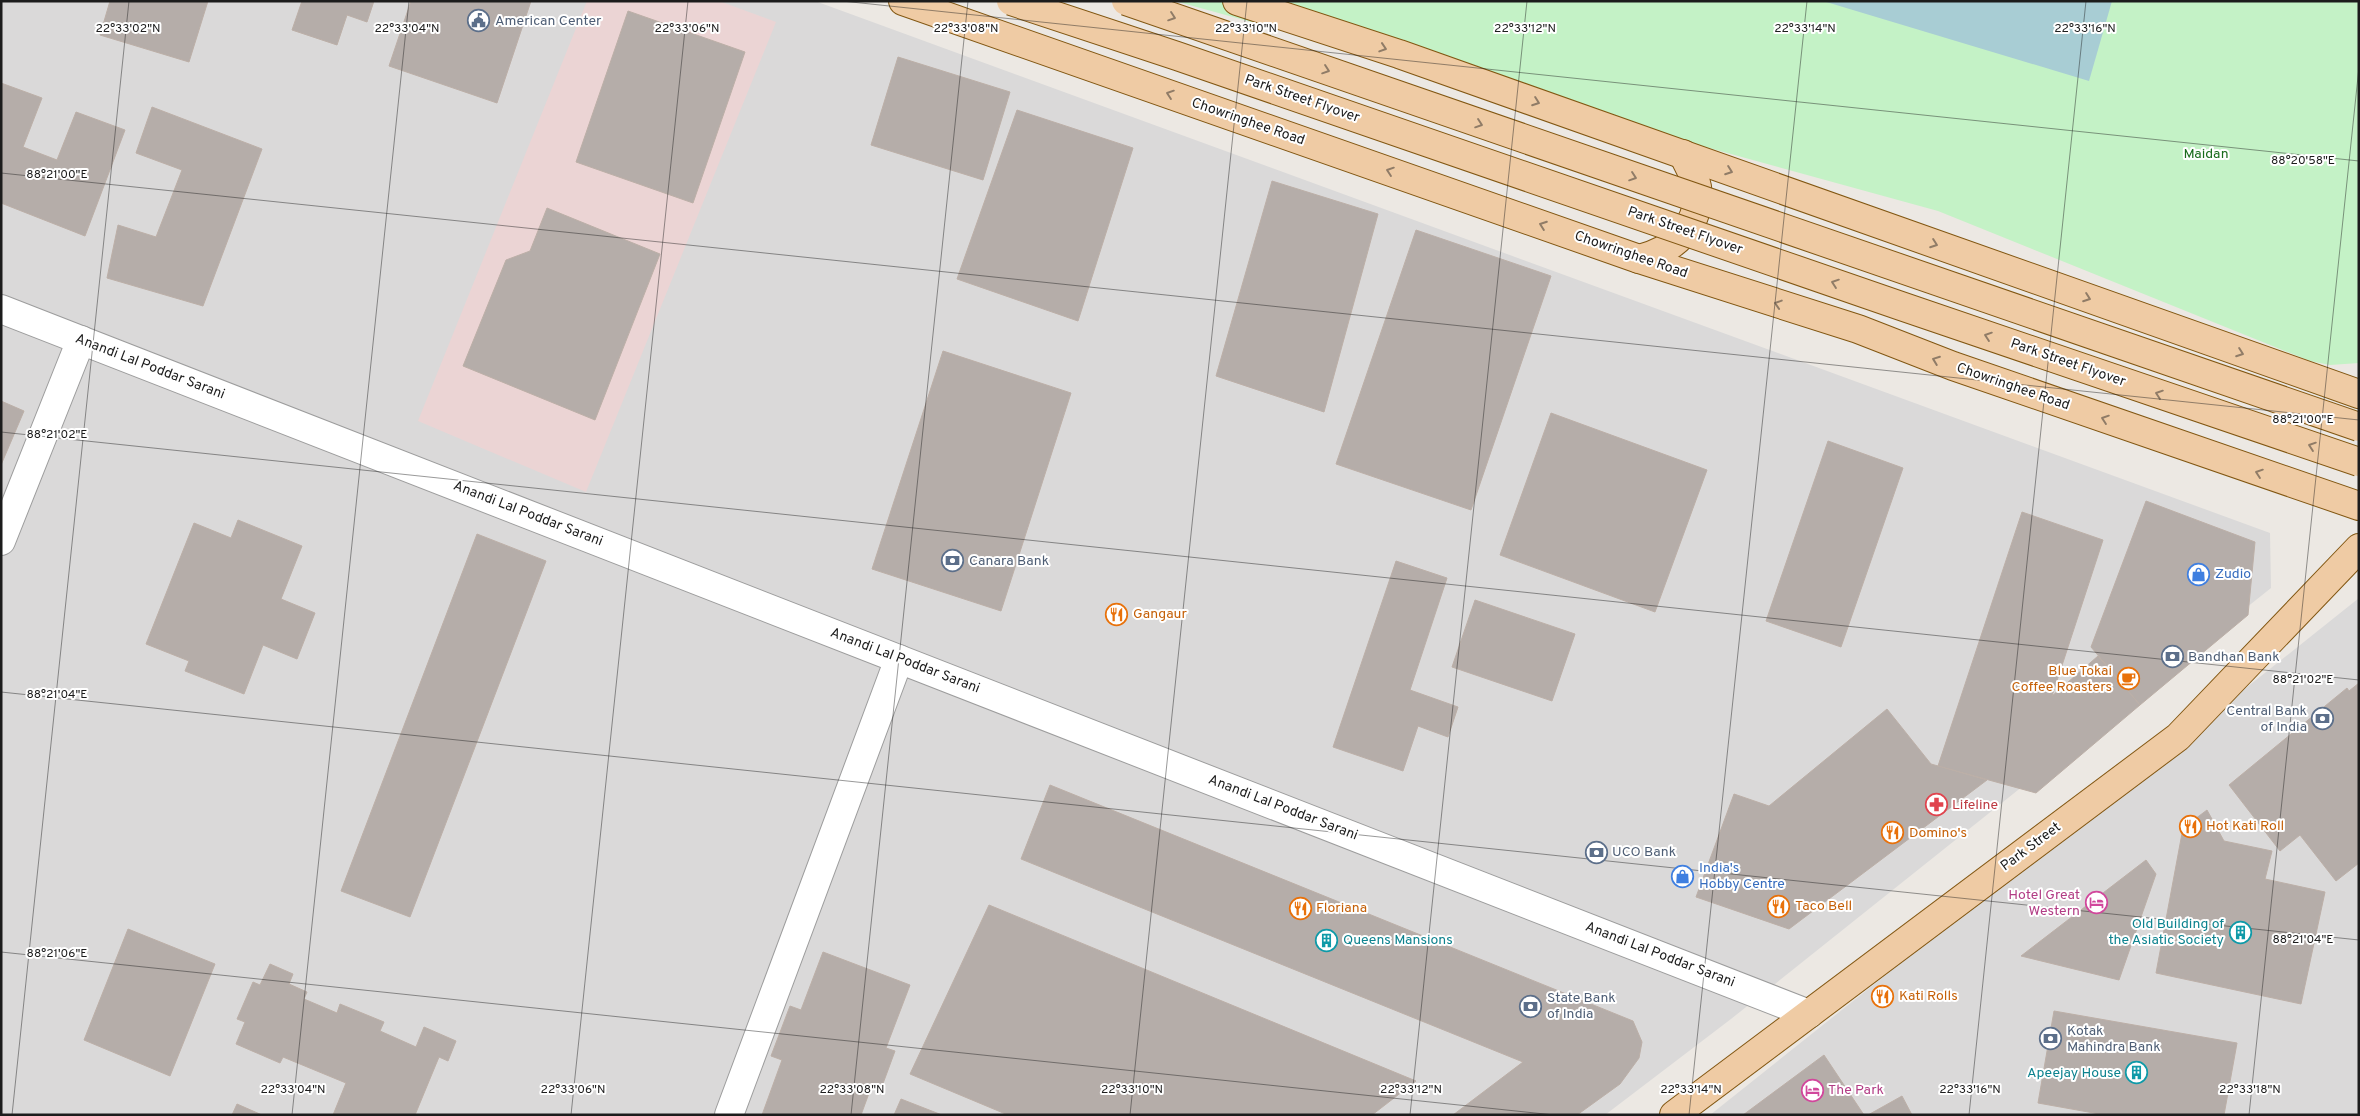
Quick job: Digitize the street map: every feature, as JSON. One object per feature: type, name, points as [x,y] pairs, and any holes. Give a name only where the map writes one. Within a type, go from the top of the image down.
[{"type":"main road","name":"Chowringhee Road","points":[[904,1],[1638,259],[1858,329],[1953,366],[2359,506]]},
{"type":"main road","name":"Park Street Flyover","points":[[1012,1],[1177,56],[1910,310],[2359,462]]},
{"type":"main road","points":[[1126,1],[2359,427]]},
{"type":"main road","points":[[1237,1],[1400,54],[2359,394]]},
{"type":"main road","points":[[1638,259],[1655,255],[1670,248],[1691,221],[1697,204],[1696,187],[1683,154]]},
{"type":"main road","name":"Park Street","points":[[1674,1115],[2178,737],[2359,548]]},
{"type":"street","name":"Anandi Lal Poddar Sarani","points":[[1,309],[1809,1014]]},
{"type":"street","points":[[1,541],[81,340]]},
{"type":"street","points":[[729,1115],[899,658]]},
{"type":"shaded area","points":[[1,1],[815,1],[2270,533],[2271,588],[1731,1019],[1605,1115],[1,1115]]},
{"type":"shaded area","points":[[587,1],[719,1],[776,22],[586,492],[418,421]]},
{"type":"shaded area","points":[[2359,598],[2359,1115],[1710,1115]]},
{"type":"green space","name":"Maidan","points":[[1175,1],[2359,1],[2359,363],[2330,365],[2310,361],[1938,211]]},
{"type":"water","points":[[1823,1],[2112,1],[2089,81]]},
{"type":"building","points":[[110,1],[208,1],[189,62],[100,35]]},
{"type":"building","points":[[302,1],[374,1],[367,22],[347,15],[337,45],[292,30]]},
{"type":"building","points":[[411,1],[531,1],[497,103],[389,66]]},
{"type":"building","points":[[628,11],[745,52],[693,203],[576,162]]},
{"type":"building","points":[[898,57],[1010,92],[983,180],[871,145]]},
{"type":"building","points":[[1,83],[42,98],[23,147],[57,160],[76,112],[125,130],[85,236],[1,203]]},
{"type":"building","points":[[152,107],[262,149],[203,306],[107,278],[118,225],[156,237],[182,170],[136,153]]},
{"type":"building","points":[[1017,110],[1133,148],[1078,321],[957,279]]},
{"type":"building","points":[[1272,181],[1378,214],[1324,412],[1216,376]]},
{"type":"building","points":[[547,208],[660,254],[595,420],[463,366],[506,260],[530,251]]},
{"type":"building","points":[[1416,230],[1551,276],[1471,510],[1336,464]]},
{"type":"building","points":[[943,351],[1071,393],[1001,611],[872,569]]},
{"type":"building","points":[[1,401],[24,411],[1,465]]},
{"type":"building","points":[[1551,413],[1707,470],[1655,612],[1500,555]]},
{"type":"building","points":[[1828,441],[1903,468],[1841,647],[1766,621]]},
{"type":"building","points":[[2146,501],[2255,542],[2248,615],[2140,705],[2091,647]]},
{"type":"building","points":[[2022,512],[2103,540],[2052,696],[2098,656],[2140,705],[2036,793],[1938,766]]},
{"type":"building","points":[[238,520],[302,546],[281,599],[315,613],[297,659],[263,645],[244,694],[185,671],[189,661],[146,644],[194,523],[231,538]]},
{"type":"building","points":[[477,534],[546,561],[410,917],[341,891]]},
{"type":"building","points":[[1396,561],[1447,578],[1410,690],[1458,707],[1448,737],[1418,726],[1403,771],[1333,747]]},
{"type":"building","points":[[1475,600],[1575,634],[1552,701],[1452,667]]},
{"type":"building","points":[[2359,683],[2359,863],[2336,881],[2300,835],[2280,851],[2229,785],[2347,688],[2349,691]]},
{"type":"building","points":[[1887,709],[1931,764],[1987,780],[1789,929],[1696,897],[1734,794],[1769,806]]},
{"type":"building","name":"Queens Mansions","points":[[1050,785],[1633,1021],[1642,1042],[1639,1058],[1620,1084],[1577,1115],[1453,1115],[1523,1062],[1021,859]]},
{"type":"building","name":"Old Building of the Asiatic Society","points":[[2207,810],[2224,841],[2272,851],[2265,879],[2325,892],[2301,1004],[2156,973],[2183,828]]},
{"type":"building","points":[[2146,860],[2156,874],[2119,980],[2021,956]]},
{"type":"building","points":[[989,905],[1416,1081],[1372,1115],[1008,1115],[910,1074]]},
{"type":"building","points":[[128,929],[215,964],[170,1076],[84,1040]]},
{"type":"building","points":[[823,952],[910,985],[886,1048],[895,1051],[881,1089],[872,1085],[861,1115],[762,1115],[782,1060],[771,1056],[790,1006],[801,1010]]},
{"type":"building","points":[[270,964],[293,974],[289,984],[307,992],[304,999],[337,1013],[340,1004],[384,1022],[380,1031],[416,1047],[424,1027],[456,1041],[448,1061],[439,1057],[415,1115],[333,1115],[346,1083],[283,1057],[280,1063],[236,1044],[245,1022],[237,1019],[253,982],[260,985]]},
{"type":"building","name":"Apeejay House","points":[[2054,1011],[2237,1043],[2224,1115],[2105,1115],[2038,1103]]},
{"type":"building","name":"The Park","points":[[1824,1055],[1864,1115],[1743,1115]]},
{"type":"building","name":"The Park","points":[[1902,1096],[1912,1115],[1868,1115]]},
{"type":"building","points":[[901,1099],[942,1115],[894,1115]]},
{"type":"building","points":[[237,1104],[262,1115],[232,1115]]},
{"type":"place","name":"American Center","points":[[479,21]]},
{"type":"place","name":"Canara Bank","points":[[953,561]]},
{"type":"place","name":"Zudio","points":[[2199,574]]},
{"type":"place","name":"Gangaur","points":[[1117,614]]},
{"type":"place","name":"Bandhan Bank","points":[[2172,657]]},
{"type":"place","name":"Blue Tokai Coffee Roasters","points":[[2128,679]]},
{"type":"place","name":"Central Bank of India","points":[[2323,719]]},
{"type":"place","name":"Lifeline","points":[[1936,805]]},
{"type":"place","name":"Hot Kati Roll","points":[[2190,826]]},
{"type":"place","name":"Domino's","points":[[1893,833]]},
{"type":"place","name":"UCO Bank","points":[[1596,852]]},
{"type":"place","name":"India's Hobby Centre","points":[[1683,876]]},
{"type":"place","name":"Hotel Great Western","points":[[2096,903]]},
{"type":"place","name":"Taco Bell","points":[[1779,906]]},
{"type":"place","name":"Floriana","points":[[1300,908]]},
{"type":"place","name":"Old Building of the Asiatic Society","points":[[2240,932]]},
{"type":"place","name":"Queens Mansions","points":[[1327,940]]},
{"type":"place","name":"Kati Rolls","points":[[1883,996]]},
{"type":"place","name":"State Bank of India","points":[[1531,1006]]},
{"type":"place","name":"Kotak Mahindra Bank","points":[[2051,1039]]},
{"type":"place","name":"Apeejay House","points":[[2137,1073]]},
{"type":"place","name":"The Park","points":[[1812,1090]]}]
